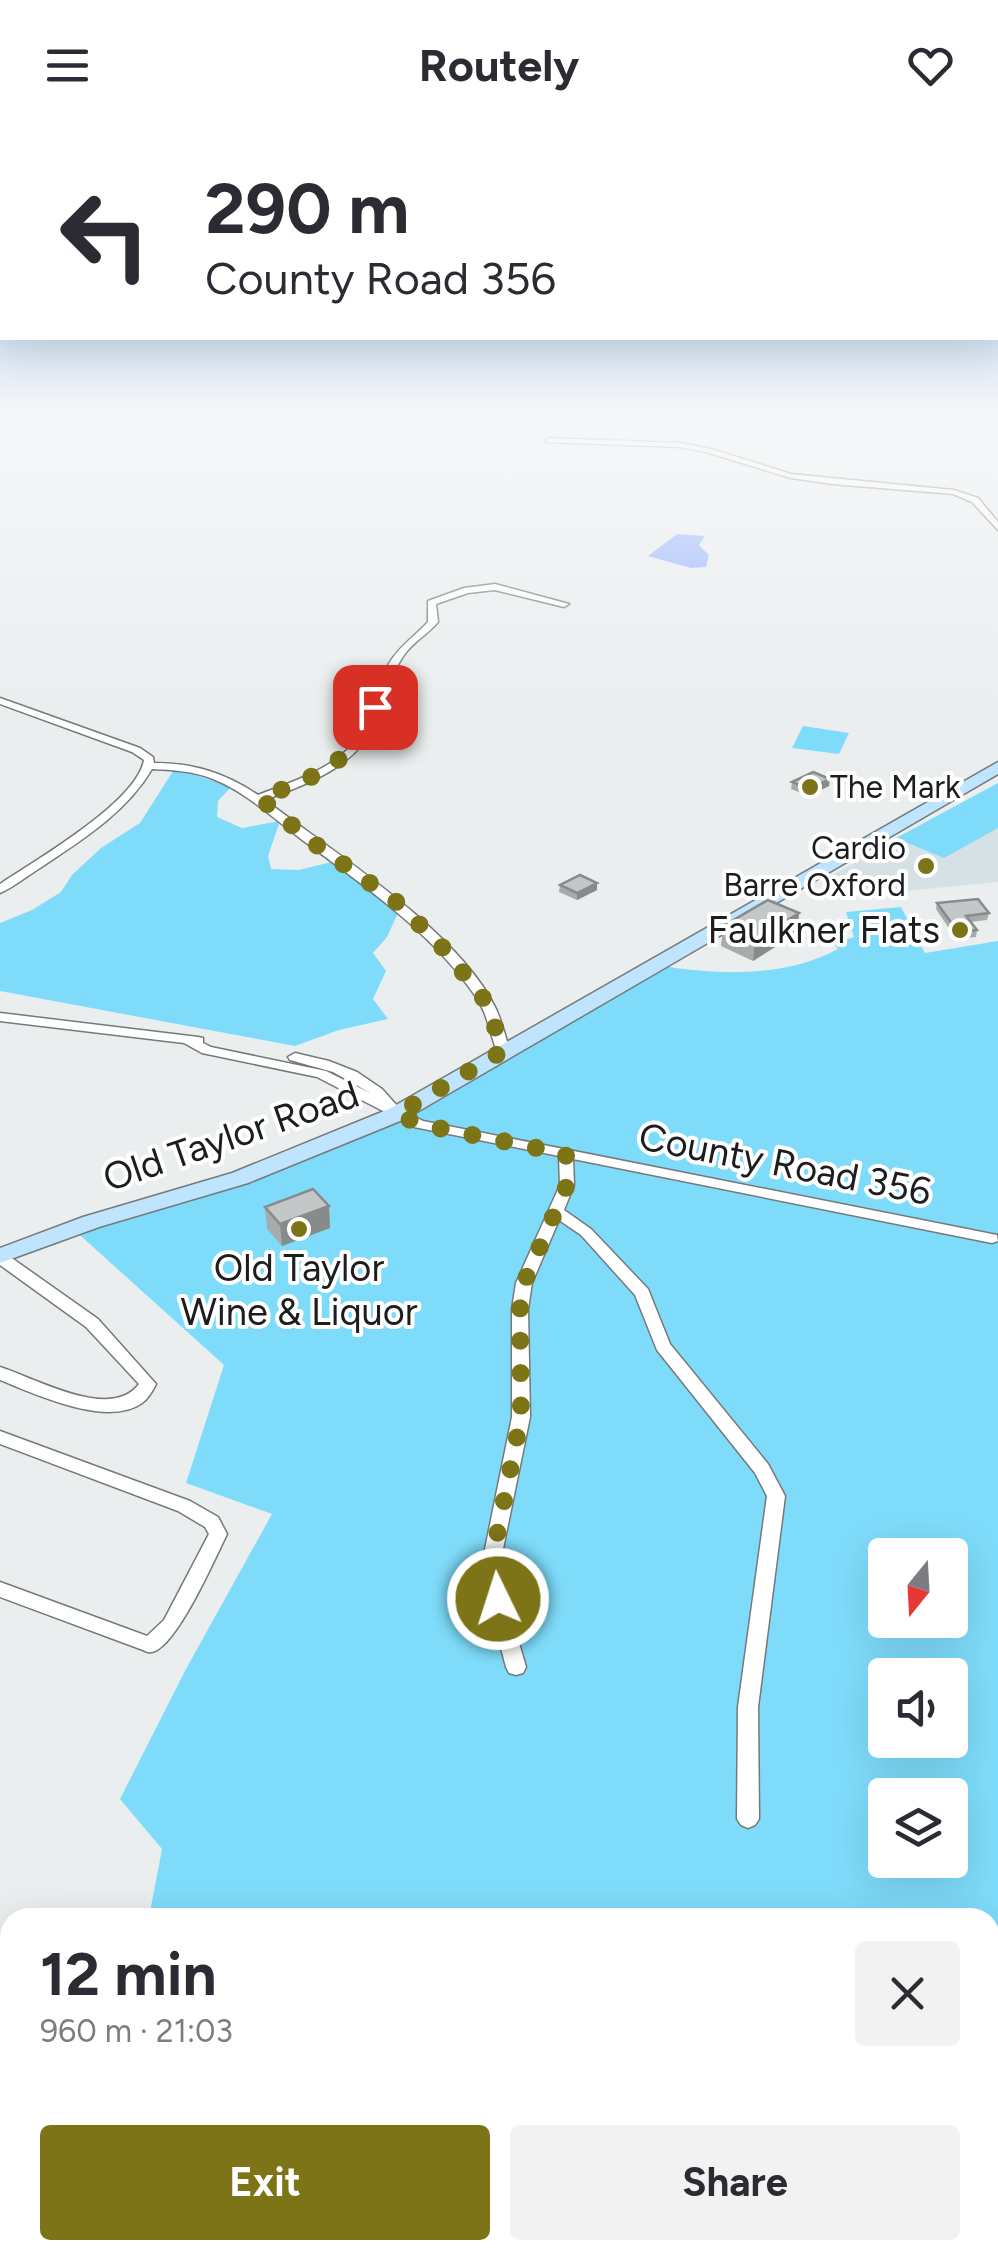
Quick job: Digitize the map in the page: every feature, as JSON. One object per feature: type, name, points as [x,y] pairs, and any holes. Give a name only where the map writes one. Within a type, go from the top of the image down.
[{"type":"street","points":[[260,798],[335,764],[359,742],[369,727],[396,659],[433,622],[431,603],[467,590],[495,587],[564,604]]},
{"type":"street","points":[[0,701],[136,750],[148,760],[149,766],[137,784],[94,824],[0,889]]},
{"type":"street","points":[[149,766],[185,765],[260,798],[308,839],[398,903],[446,951],[487,1003],[503,1051]]},
{"type":"street","name":"Old Taylor Road","points":[[0,1257],[91,1222],[240,1178],[397,1114],[998,767]]},
{"type":"street","name":"County Road 356","points":[[0,1017],[190,1042],[207,1050],[321,1074],[419,1124],[992,1238]]},
{"type":"street","points":[[516,1666],[498,1599],[494,1550],[521,1417],[520,1309],[524,1283],[567,1185],[566,1154]]},
{"type":"street","points":[[558,1212],[586,1232],[642,1293],[663,1346],[762,1468],[776,1496],[748,1707],[748,1819]]},
{"type":"street","points":[[0,1257],[92,1323],[148,1384],[144,1396],[135,1403],[107,1407],[0,1374]]},
{"type":"street","points":[[0,1437],[184,1506],[212,1522],[218,1534],[171,1625],[150,1645],[0,1589]]},
{"type":"shaded area","points":[[677,534],[705,536],[699,545],[709,555],[706,567],[691,568],[648,556]]},
{"type":"shaded area","points":[[803,726],[849,733],[839,754],[792,748]]},
{"type":"shaded area","points":[[175,768],[231,787],[218,801],[217,817],[242,828],[280,821],[268,856],[271,869],[299,870],[331,862],[370,887],[398,913],[387,937],[373,953],[386,971],[373,999],[388,1019],[339,1030],[295,1046],[0,991],[0,923],[61,892],[72,875],[101,848],[140,823]]},
{"type":"shaded area","points":[[998,783],[998,828],[944,858],[896,838]]},
{"type":"shaded area","points":[[998,784],[998,882],[864,895],[825,879]]},
{"type":"shaded area","points":[[901,907],[925,953],[998,941],[998,1908],[151,1908],[162,1849],[120,1799],[272,1514],[186,1483],[224,1365],[72,1228],[234,1180],[397,1114],[651,964],[698,971],[771,970],[817,959],[838,949],[834,944],[854,937],[846,912]]},
{"type":"building","points":[[813,772],[830,779],[809,789],[792,782]]},
{"type":"building","points":[[580,875],[597,883],[577,893],[560,885]]},
{"type":"building","points":[[978,899],[989,913],[966,916],[977,930],[958,932],[937,903]]},
{"type":"building","points":[[768,900],[799,913],[755,940],[723,926]]},
{"type":"building","points":[[313,1189],[329,1206],[280,1224],[265,1207]]},
{"type":"place","name":"The Mark","points":[[810,787]]},
{"type":"place","name":"Cardio Barre Oxford","points":[[926,866]]},
{"type":"place","name":"Faulkner Flats","points":[[960,930]]},
{"type":"place","name":"Old Taylor Wine & Liquor","points":[[299,1229]]},
{"type":"route","points":[[375,707],[369,727],[340,760],[305,781],[260,798],[308,839],[398,903],[446,951],[487,1003],[503,1051],[397,1114],[419,1124],[566,1154],[567,1185],[524,1283],[520,1309],[521,1417],[494,1550],[498,1599]]}]
